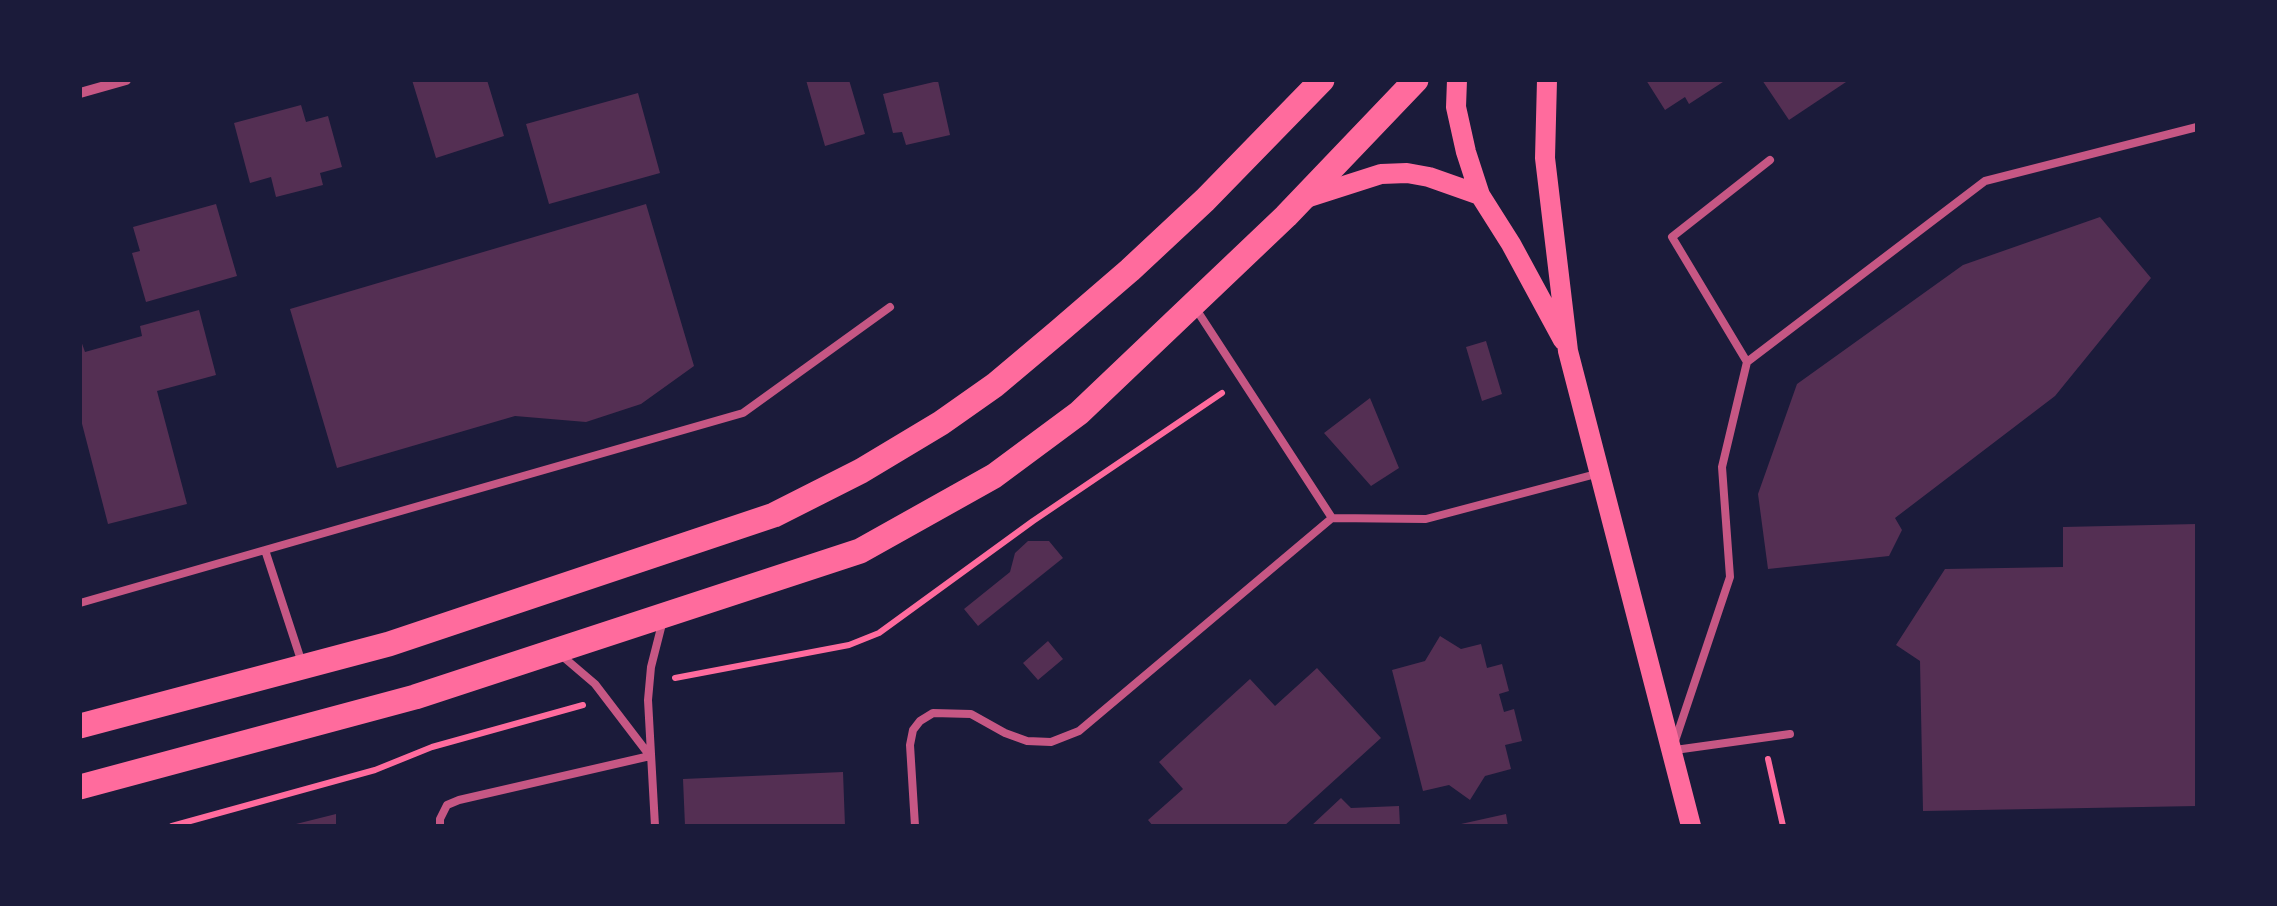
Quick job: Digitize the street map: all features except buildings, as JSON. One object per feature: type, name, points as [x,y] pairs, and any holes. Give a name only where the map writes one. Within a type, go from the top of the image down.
[{"type":"main road","points":[[80,726],[389,644],[774,515],[860,471],[941,423],[995,385],[1072,320],[1205,200],[1322,80]]},
{"type":"main road","points":[[80,787],[414,698],[860,550],[994,476],[1079,413],[1301,200],[1416,80]]},
{"type":"main road","points":[[1457,80],[1456,108],[1480,195],[1568,351]]},
{"type":"main road","points":[[1548,80],[1544,158],[1568,351],[1691,826]]},
{"type":"main road","points":[[1301,200],[1381,174],[1429,178],[1480,195]]},
{"type":"street","points":[[80,93],[126,80]]},
{"type":"lane","points":[[1790,734],[1672,750],[1730,577],[1722,467],[1747,362],[1985,181],[2197,127]]},
{"type":"lane","points":[[1747,362],[1672,237],[1770,160]]},
{"type":"lane","points":[[1194,305],[1332,518]]},
{"type":"lane","points":[[80,604],[743,413],[890,306]]},
{"type":"lane","points":[[915,826],[910,745],[913,730],[933,713],[971,714],[1027,741],[1051,742],[1078,731],[1332,518],[1426,519],[1600,473]]},
{"type":"lane","points":[[265,550],[303,667]]},
{"type":"lane","points":[[655,826],[648,700],[651,666],[664,615]]},
{"type":"lane","points":[[556,651],[608,698],[650,756]]},
{"type":"lane","points":[[440,826],[448,806],[458,800],[650,756]]},
{"type":"path","points":[[650,683],[849,644],[879,634],[1058,504],[1242,380]]},
{"type":"path","points":[[172,826],[376,770],[432,746],[608,698]]},
{"type":"path","points":[[1762,737],[1784,826]]}]
